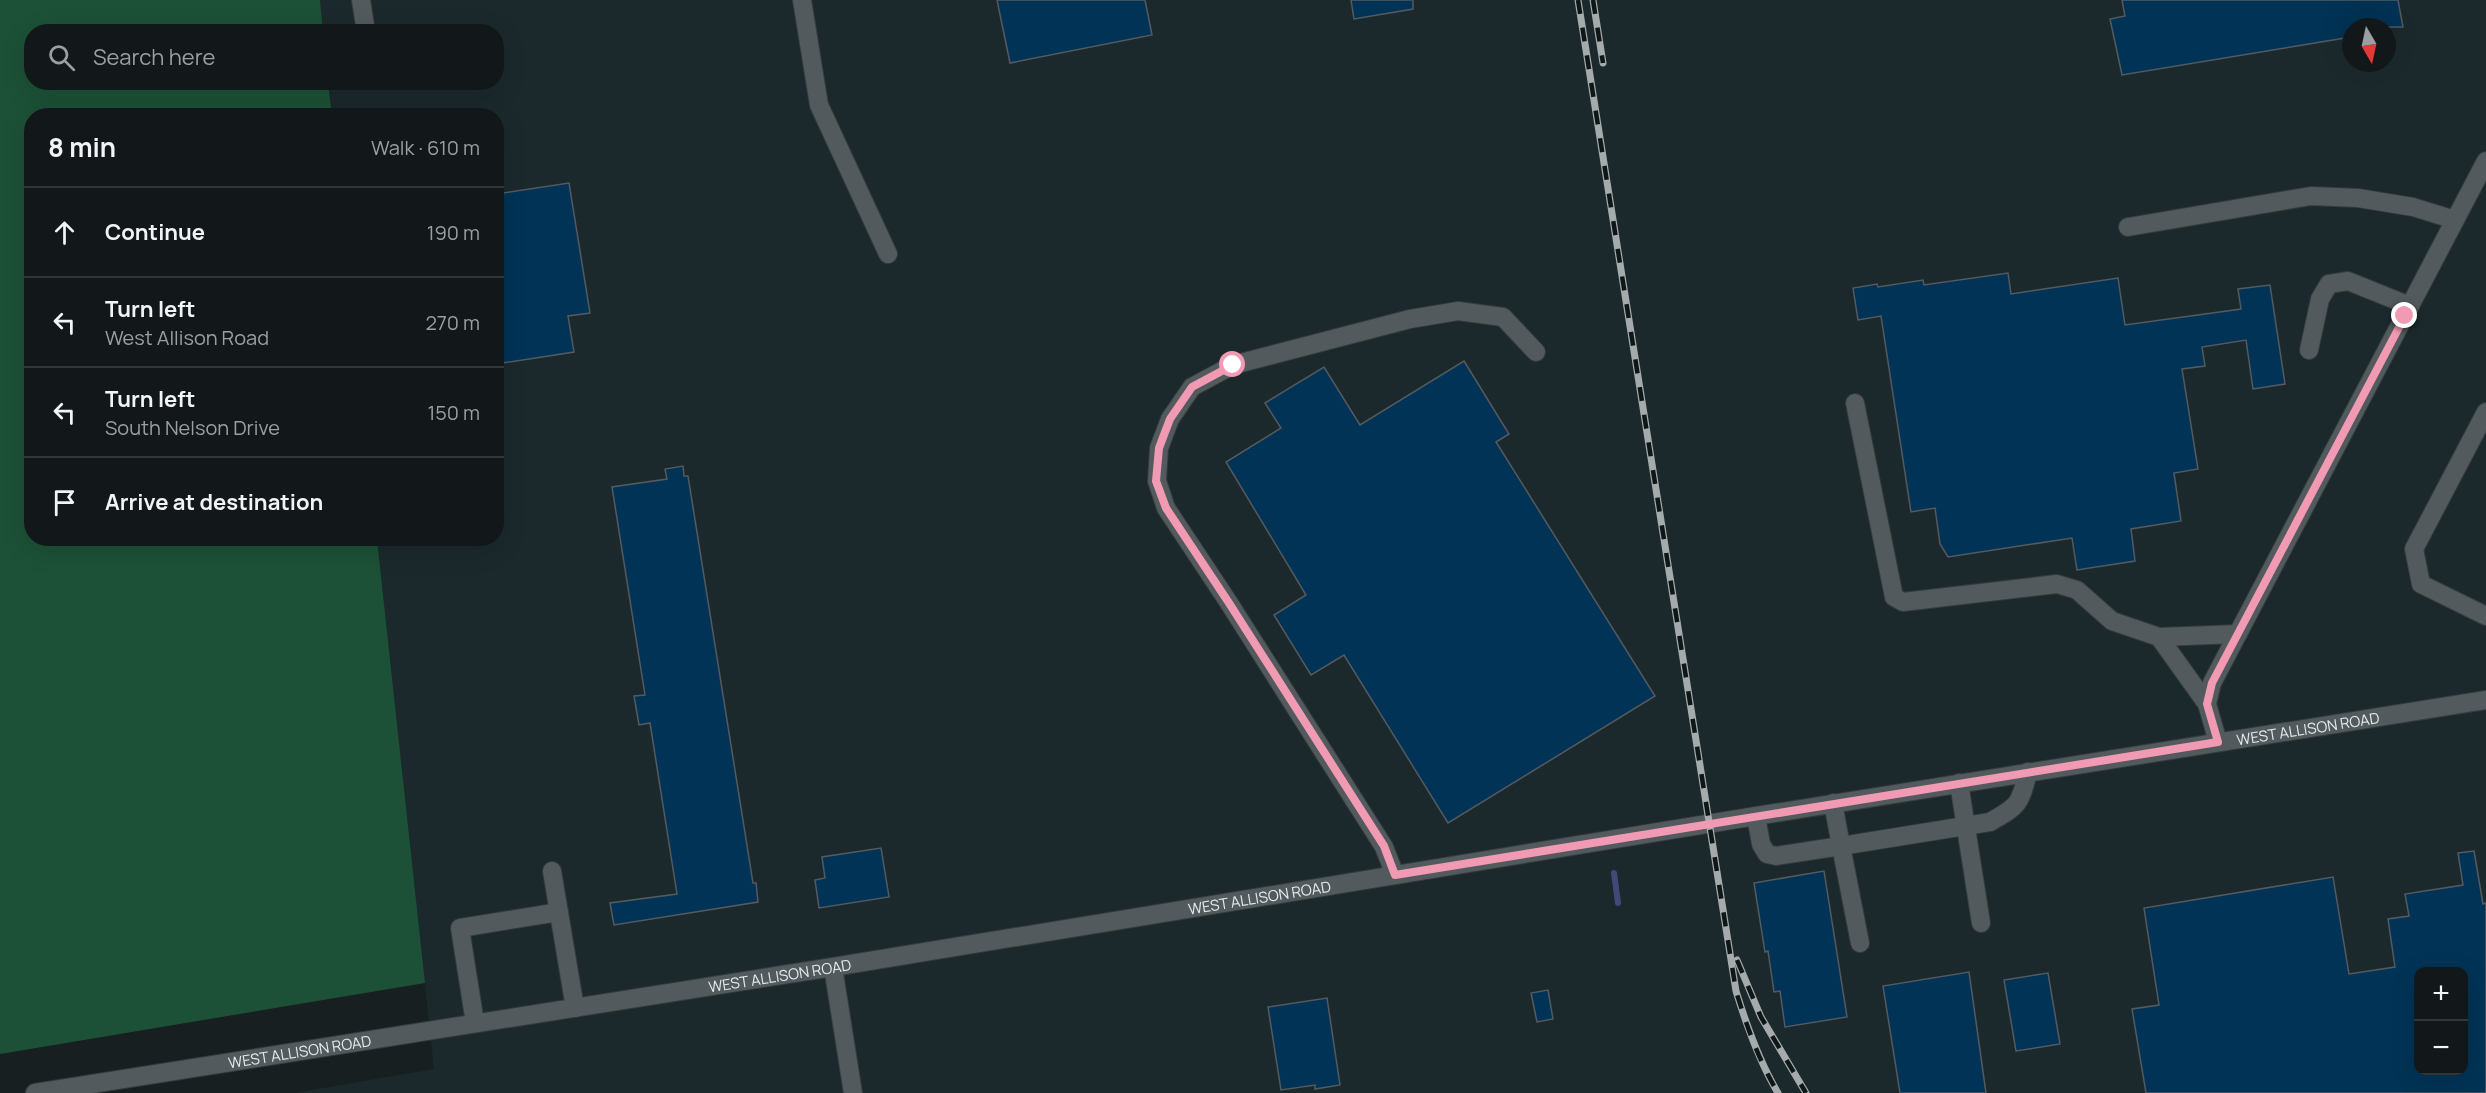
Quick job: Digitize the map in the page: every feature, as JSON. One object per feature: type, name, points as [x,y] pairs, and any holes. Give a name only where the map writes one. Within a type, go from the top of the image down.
[{"type":"street","points":[[361,0],[365,24]]},
{"type":"street","points":[[802,0],[819,105],[888,254]]},
{"type":"street","points":[[2207,704],[2212,683],[2455,220],[2480,187],[2486,161]]},
{"type":"street","points":[[2128,227],[2311,196],[2358,198],[2413,207],[2455,220]]},
{"type":"street","points":[[2309,350],[2320,299],[2329,284],[2348,281],[2410,306]]},
{"type":"street","points":[[1395,875],[1384,846],[1166,508],[1156,481],[1159,448],[1170,419],[1192,387],[1233,365],[1410,319],[1458,311],[1503,317],[1536,352]]},
{"type":"street","points":[[1856,404],[1894,597],[1903,602],[2057,584],[2078,590],[2112,621],[2159,637],[2238,634]]},
{"type":"street","points":[[2486,412],[2414,549],[2421,584],[2486,616]]},
{"type":"street","points":[[2159,637],[2207,704],[2218,742]]},
{"type":"street","name":"WEST ALLISON ROAD","points":[[35,1093],[833,967],[1833,803],[2486,700]]},
{"type":"street","points":[[1756,816],[1761,844],[1767,854],[1776,856],[1966,826],[1990,822],[2008,812],[2020,801],[2028,772]]},
{"type":"street","points":[[1959,783],[1981,923]]},
{"type":"street","points":[[1833,803],[1860,943]]},
{"type":"street","points":[[552,871],[575,1008]]},
{"type":"street","points":[[475,1023],[460,928],[559,912]]},
{"type":"street","points":[[833,967],[853,1093]]},
{"type":"shaded area","points":[[320,0],[2486,0],[2486,1093],[294,1093],[434,1069],[378,546],[504,546],[504,108],[331,108],[329,90],[504,90],[504,24],[322,24]]},
{"type":"green space","points":[[0,0],[320,0],[322,24],[24,24],[24,90],[329,90],[331,108],[24,108],[24,546],[378,546],[425,983],[0,1054]]},
{"type":"building","points":[[997,0],[1145,0],[1152,35],[1010,63]]},
{"type":"building","points":[[1351,0],[1413,0],[1413,9],[1354,19]]},
{"type":"building","points":[[2122,0],[2398,0],[2403,27],[2396,27],[2396,18],[2342,18],[2342,38],[2122,75],[2110,19],[2125,16]]},
{"type":"building","points":[[569,183],[590,313],[568,316],[574,352],[504,363],[504,193]]},
{"type":"building","points":[[2008,273],[2011,294],[2118,278],[2125,325],[2241,309],[2238,289],[2270,285],[2285,384],[2253,389],[2246,340],[2202,347],[2205,366],[2182,369],[2198,469],[2174,473],[2181,521],[2131,529],[2135,561],[2077,570],[2072,538],[1948,557],[1940,544],[1935,508],[1911,512],[1881,316],[1858,320],[1853,288],[1877,284],[1878,287],[1923,280],[1924,285]]},
{"type":"building","points":[[1464,361],[1509,434],[1496,442],[1655,696],[1448,823],[1344,655],[1311,675],[1274,615],[1306,595],[1226,462],[1281,428],[1265,403],[1324,367],[1360,425]]},
{"type":"building","points":[[683,466],[684,476],[688,476],[753,883],[756,883],[758,902],[614,925],[610,903],[677,894],[650,723],[639,725],[634,696],[645,695],[612,487],[667,479],[665,469]]},
{"type":"building","points":[[881,848],[889,897],[819,908],[815,880],[825,878],[822,857]]},
{"type":"building","points":[[2474,851],[2483,904],[2486,903],[2486,1093],[2146,1093],[2132,1009],[2159,1005],[2144,908],[2333,877],[2349,974],[2395,967],[2388,919],[2409,916],[2405,894],[2463,885],[2458,853]]},
{"type":"building","points":[[1824,871],[1847,1017],[1785,1027],[1780,991],[1774,992],[1768,951],[1765,952],[1754,883]]},
{"type":"building","points":[[1969,972],[1986,1093],[1900,1093],[1883,986]]},
{"type":"building","points":[[2048,973],[2060,1044],[2016,1051],[2004,980]]},
{"type":"building","points":[[1548,990],[1553,1019],[1537,1022],[1531,993]]},
{"type":"building","points":[[1327,998],[1340,1085],[1315,1089],[1315,1085],[1281,1090],[1268,1007]]},
{"type":"waterway","points":[[1614,873],[1618,903]]},
{"type":"railway","points":[[1578,0],[1736,991],[1754,1044],[1778,1093]]},
{"type":"railway","points":[[1593,0],[1603,63]]},
{"type":"railway","points":[[1737,960],[1761,1017],[1806,1093]]},
{"type":"route","points":[[1233,365],[1192,387],[1170,419],[1159,448],[1156,481],[1166,508],[1384,846],[1395,875],[2218,742],[2207,704],[2212,683],[2405,316]]}]
